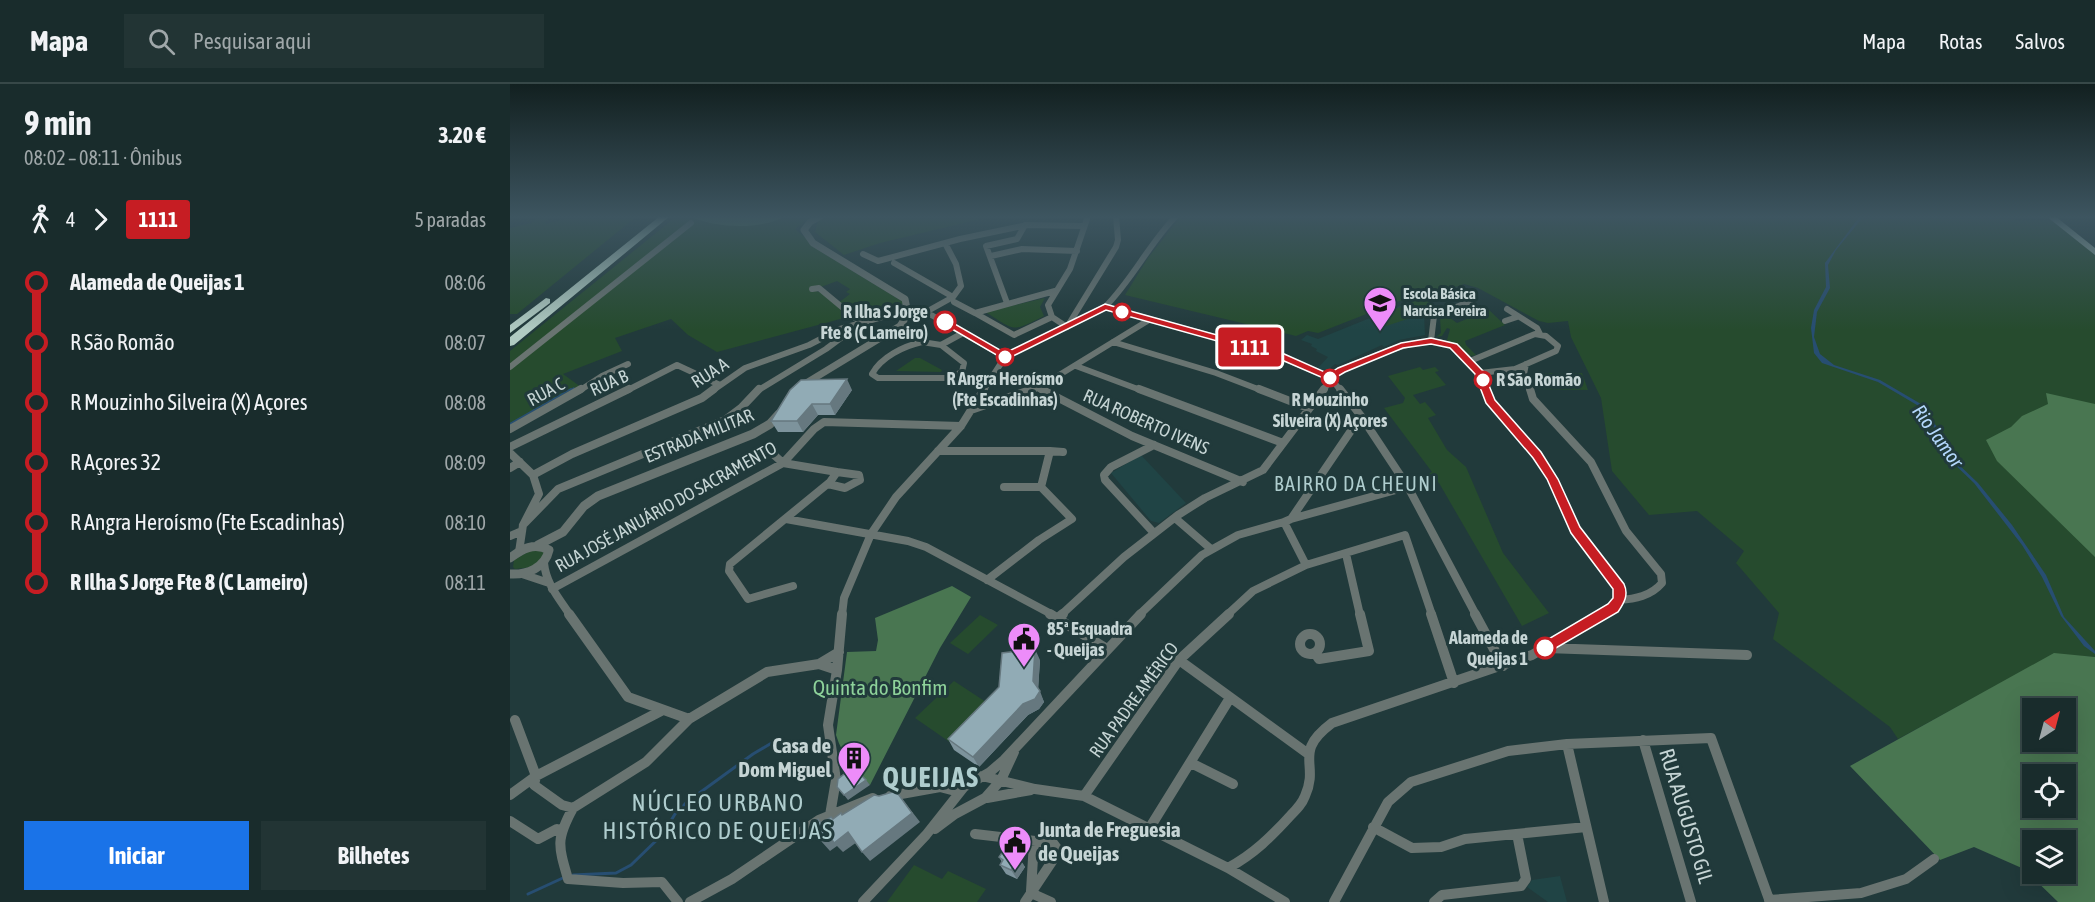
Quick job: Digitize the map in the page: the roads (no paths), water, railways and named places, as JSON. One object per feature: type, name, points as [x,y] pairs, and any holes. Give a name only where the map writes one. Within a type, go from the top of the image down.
[{"type":"highway","points":[[510,330],[604,254]]},
{"type":"highway","points":[[510,343],[618,254]]},
{"type":"street","points":[[510,367],[651,254]]},
{"type":"street","points":[[795,392],[893,331],[908,314],[908,305],[904,299],[831,254]]},
{"type":"street","points":[[863,254],[878,261],[907,254]]},
{"type":"street","points":[[926,312],[953,299],[961,286],[952,254]]},
{"type":"street","points":[[999,254],[991,256],[1007,303]]},
{"type":"street","points":[[1067,327],[1052,316],[1048,305],[1070,269],[1076,254]]},
{"type":"street","points":[[1067,327],[1112,254]]},
{"type":"street","points":[[830,815],[836,780],[828,724],[837,670],[844,598],[871,534],[896,497],[961,426],[1005,357],[1105,307],[1116,296],[1145,254]]},
{"type":"street","points":[[894,263],[1014,335],[1052,316]]},
{"type":"street","points":[[510,536],[522,530],[558,489],[725,420],[741,408],[760,388],[826,349],[861,323],[835,299],[819,288],[812,289]]},
{"type":"street","points":[[975,313],[1055,291]]},
{"type":"street","points":[[1431,341],[1434,316],[1471,301]]},
{"type":"street","points":[[1105,307],[1278,355],[1330,378]]},
{"type":"street","points":[[1480,373],[1508,370],[1559,348],[1557,344],[1540,334],[1537,328],[1507,309]]},
{"type":"street","points":[[926,312],[1005,357]]},
{"type":"street","name":"RUA A","points":[[533,475],[573,454],[702,398],[745,368],[810,345],[840,329],[889,315],[926,312]]},
{"type":"street","points":[[1505,321],[1517,317]]},
{"type":"street","points":[[971,410],[1038,388],[1149,320]]},
{"type":"street","points":[[941,345],[964,363],[962,372],[951,378],[878,378],[872,374],[877,365],[911,344],[922,342],[941,345],[963,333]]},
{"type":"street","points":[[1470,361],[1540,334]]},
{"type":"street","points":[[1058,618],[1154,533],[1204,499],[1243,482],[1263,470],[1330,378],[1337,372],[1401,346],[1431,341],[1453,346],[1480,373],[1490,401],[1541,461],[1575,530],[1618,585],[1619,600],[1613,608],[1545,648],[1503,666],[1332,723],[1321,730],[1307,753],[1307,792],[1302,802],[1270,842],[1228,868]]},
{"type":"street","points":[[1113,342],[1216,373],[1308,408]]},
{"type":"street","name":"RUA C","points":[[510,429],[602,376],[628,364]]},
{"type":"street","points":[[1526,364],[1524,374],[1533,399],[1591,462],[1626,531],[1661,574],[1662,583],[1656,590],[1636,598],[1619,600]]},
{"type":"street","name":"RUA B","points":[[510,447],[580,412],[620,396],[677,365],[720,385]]},
{"type":"street","points":[[1076,366],[1283,443]]},
{"type":"street","points":[[1337,386],[1361,416],[1408,487],[1503,666]]},
{"type":"street","name":"RUA ROBERTO IVENS","points":[[1038,388],[1154,445],[1243,482]]},
{"type":"street","name":"ESTRADA MILITAR","points":[[514,555],[563,532],[584,506],[598,496],[759,431],[774,421],[783,407]]},
{"type":"street","points":[[1288,520],[1361,416]]},
{"type":"street","name":"RUA JOSÉ JANUÁRIO DO SACRAMENTO","points":[[550,586],[783,463],[814,429],[828,421],[961,426]]},
{"type":"street","points":[[1154,445],[1111,467],[1104,475],[1105,480],[1154,533]]},
{"type":"street","points":[[765,447],[783,463],[859,475],[860,480],[845,488],[828,484]]},
{"type":"street","points":[[938,451],[1063,452]]},
{"type":"street","points":[[1041,487],[1050,451]]},
{"type":"street","points":[[510,453],[533,475],[539,494],[522,530],[514,555]]},
{"type":"street","points":[[510,468],[520,462]]},
{"type":"street","points":[[793,586],[748,599],[729,568],[733,561],[828,484],[837,472]]},
{"type":"street","points":[[986,798],[998,766],[1165,589],[1211,549],[1238,535],[1432,480]]},
{"type":"street","points":[[987,580],[1039,540],[1072,519],[1041,487],[1004,487]]},
{"type":"street","points":[[1175,518],[1211,549]]},
{"type":"street","points":[[786,519],[871,534],[926,547],[1058,618],[1107,649]]},
{"type":"street","points":[[1288,520],[1306,565]]},
{"type":"street","points":[[522,530],[535,546],[545,547],[550,586],[628,698],[689,719]]},
{"type":"street","points":[[515,574],[546,558],[563,532]]},
{"type":"street","name":"RUA PADRE AMÉRICO","points":[[1084,796],[1179,660],[1257,587],[1306,565],[1405,535],[1454,683]]},
{"type":"street","points":[[1315,653],[1319,659],[1370,651],[1346,554]]},
{"type":"street","points":[[515,574],[550,586]]},
{"type":"street","points":[[1545,648],[1747,655]]},
{"type":"street","points":[[678,902],[662,882],[623,883],[566,875],[560,853],[561,830],[573,808],[646,762],[689,719],[767,672],[819,664],[839,652]]},
{"type":"street","points":[[1179,660],[1307,753]]},
{"type":"street","points":[[819,664],[837,670]]},
{"type":"street","points":[[1149,829],[1230,698]]},
{"type":"street","points":[[513,794],[536,776],[661,711]]},
{"type":"street","points":[[515,720],[536,776],[534,785],[562,804],[573,808]]},
{"type":"street","points":[[1334,902],[1388,802],[1411,782],[1508,751],[1567,744],[1711,738],[1769,901],[1861,893],[1906,879],[1934,859]]},
{"type":"street","name":"RUA AUGUSTO GIL","points":[[1643,740],[1691,902]]},
{"type":"street","points":[[1567,744],[1604,902]]},
{"type":"street","points":[[992,781],[1016,748]]},
{"type":"street","points":[[1191,763],[1233,784]]},
{"type":"street","points":[[863,902],[926,835],[971,781],[992,781],[1084,796],[1228,868],[1285,902]]},
{"type":"street","points":[[690,902],[732,879],[819,820],[866,800],[940,787],[958,794]]},
{"type":"street","points":[[926,835],[967,807],[986,798],[1035,789]]},
{"type":"street","points":[[958,794],[959,803],[967,807]]},
{"type":"street","points":[[510,822],[538,839],[557,829],[561,830]]},
{"type":"street","points":[[1373,826],[1412,848],[1441,847],[1465,839],[1586,827]]},
{"type":"street","points":[[975,834],[1053,843],[1059,851],[1028,897]]},
{"type":"street","points":[[1434,902],[1442,895],[1521,886],[1526,879],[1517,834]]},
{"type":"street","points":[[1028,897],[1035,842]]},
{"type":"street","points":[[1028,897],[1051,902]]},
{"type":"water","points":[[1834,254],[1828,265],[1830,288],[1817,312],[1814,337],[1820,354],[1834,365],[1880,380],[1921,404],[1946,440],[1956,462],[1978,483],[2012,525],[2046,575],[2064,617],[2095,651],[2095,654],[2084,646],[2061,616],[2042,577],[2022,545],[1974,483],[1950,460],[1943,440],[1917,405],[1878,382],[1822,363],[1814,353],[1811,328],[1814,310],[1826,287],[1825,263]]},
{"type":"waterway","points":[[569,391],[574,388]]},
{"type":"waterway","points":[[510,424],[571,389]]},
{"type":"waterway","points":[[573,875],[616,873],[631,865],[663,834],[675,814],[687,802],[753,754],[775,741]]},
{"type":"waterway","points":[[528,894],[565,877]]},
{"type":"place","name":"R Ilha S Jorge Fte 8 (C Lameiro)","points":[[945,322]]},
{"type":"place","name":"Escola Básica Narcisa Pereira","points":[[1380,332]]},
{"type":"place","name":"R Angra Heroísmo (Fte Escadinhas)","points":[[1005,357]]},
{"type":"place","name":"R Mouzinho Silveira (X) Açores","points":[[1330,378]]},
{"type":"place","name":"R São Romão","points":[[1483,380]]},
{"type":"place","name":"Alameda de Queijas 1","points":[[1545,648]]},
{"type":"place","name":"85ª Esquadra - Queijas","points":[[1024,668]]},
{"type":"place","name":"Casa de Dom Miguel","points":[[854,787]]},
{"type":"place","name":"Junta de Freguesia de Queijas","points":[[1015,871]]},
{"type":"district","name":"BAIRRO DA CHEUNI","points":[[1356,484]]},
{"type":"district","name":"QUEIJAS","points":[[931,777]]},
{"type":"district","name":"NÚCLEO URBANO HISTÓRICO DE QUEIJAS","points":[[718,817]]},
{"type":"water label","name":"Rio Jamor","points":[[1938,436]]},
{"type":"park label","name":"Quinta do Bonfim","points":[[880,688]]}]
